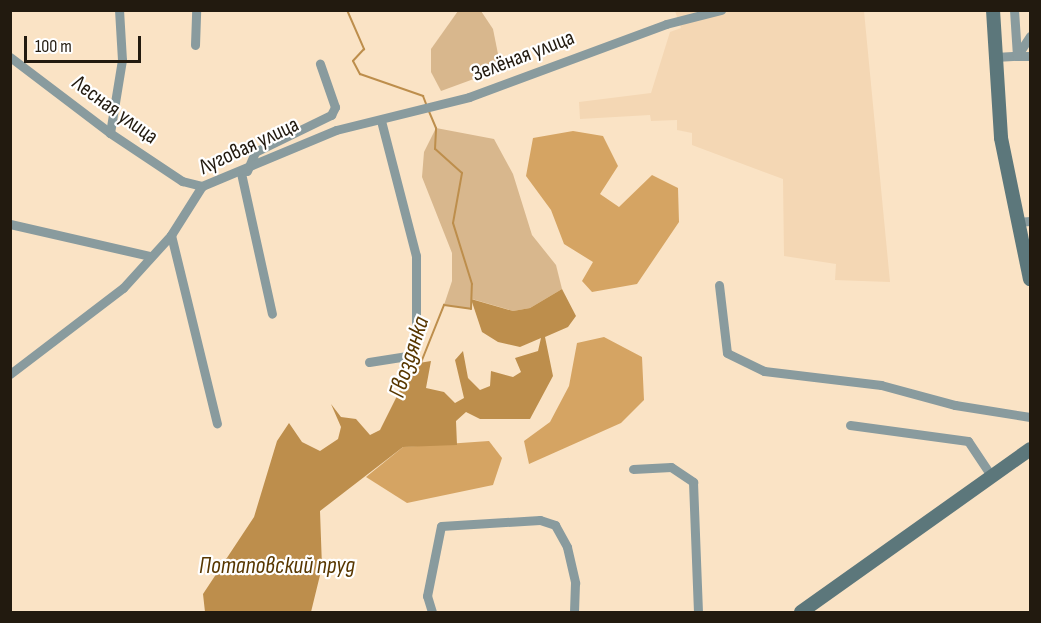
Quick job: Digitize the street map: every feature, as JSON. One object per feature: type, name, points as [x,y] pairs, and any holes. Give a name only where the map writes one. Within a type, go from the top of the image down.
[{"type":"main road","points":[[993,10],[1001,138],[1024,221],[1030,279]]},
{"type":"main road","points":[[804,610],[1030,449]]},
{"type":"street","points":[[110,133],[122,60],[119,10]]},
{"type":"street","points":[[195,45],[196,12],[207,10]]},
{"type":"street","name":"Зелёная улица","points":[[415,112],[666,24],[721,10]]},
{"type":"street","points":[[1014,10],[1017,56]]},
{"type":"street","points":[[1017,56],[1030,36]]},
{"type":"street","points":[[995,57],[1030,56]]},
{"type":"street","name":"Лесная улица","points":[[10,57],[110,133],[182,180],[202,186]]},
{"type":"street","points":[[272,314],[244,172],[255,152],[331,115],[335,107],[320,64]]},
{"type":"street","name":"Луговая улица","points":[[10,374],[123,288],[171,235],[202,186],[244,172],[294,144],[415,112]]},
{"type":"street","points":[[369,362],[413,355],[417,342],[417,256],[381,121]]},
{"type":"street","points":[[10,224],[150,256]]},
{"type":"street","points":[[171,235],[217,423]]},
{"type":"street","points":[[719,285],[728,353],[764,371],[881,385],[955,405],[1030,417]]},
{"type":"street","points":[[850,425],[968,441],[992,477]]},
{"type":"street","points":[[633,469],[671,467],[693,482],[698,612]]},
{"type":"street","points":[[432,612],[428,596],[441,526],[540,520],[555,525],[567,547],[575,583],[574,612]]},
{"type":"shaded area","points":[[458,11],[481,11],[493,29],[501,69],[441,91],[431,72],[431,49]]},
{"type":"shaded area","points":[[675,11],[864,11],[890,282],[835,280],[836,264],[784,256],[783,179],[692,145],[692,133],[677,130],[677,120],[651,121],[650,115],[580,119],[579,102],[651,93],[670,32],[681,28]]},
{"type":"shaded area","points":[[436,128],[494,139],[513,174],[532,235],[556,265],[562,289],[530,308],[513,311],[472,299],[471,309],[444,305],[452,281],[452,253],[422,177],[424,152]]},
{"type":"shaded area","points":[[573,131],[603,136],[618,166],[600,194],[619,207],[652,175],[678,188],[679,222],[637,284],[592,292],[582,281],[593,262],[564,244],[551,210],[526,176],[533,138]]},
{"type":"shaded area","points":[[604,337],[642,357],[644,400],[621,423],[529,464],[524,441],[550,422],[569,386],[577,343]]},
{"type":"shaded area","points":[[489,441],[502,458],[493,485],[407,503],[366,477],[403,447]]},
{"type":"water","name":"Потаповский пруд","points":[[562,289],[576,316],[568,327],[545,337],[553,376],[530,419],[480,419],[466,412],[456,421],[457,445],[403,447],[320,511],[322,567],[311,612],[205,612],[203,594],[254,517],[277,441],[289,423],[302,442],[320,451],[338,439],[341,427],[331,404],[341,417],[356,419],[370,435],[380,430],[413,364],[431,361],[426,388],[444,392],[455,403],[464,398],[455,360],[463,351],[468,378],[480,390],[490,386],[491,371],[513,377],[521,372],[515,358],[538,351],[541,338],[520,347],[498,342],[482,332],[471,299],[513,311],[530,308]]},
{"type":"waterway","name":"Гвоздянка","points":[[347,10],[364,49],[353,61],[360,74],[423,96],[426,104]]},
{"type":"waterway","name":"Гвоздянка","points":[[420,365],[444,305],[471,309],[472,284],[453,223],[462,173],[435,149],[436,128],[428,109]]}]
